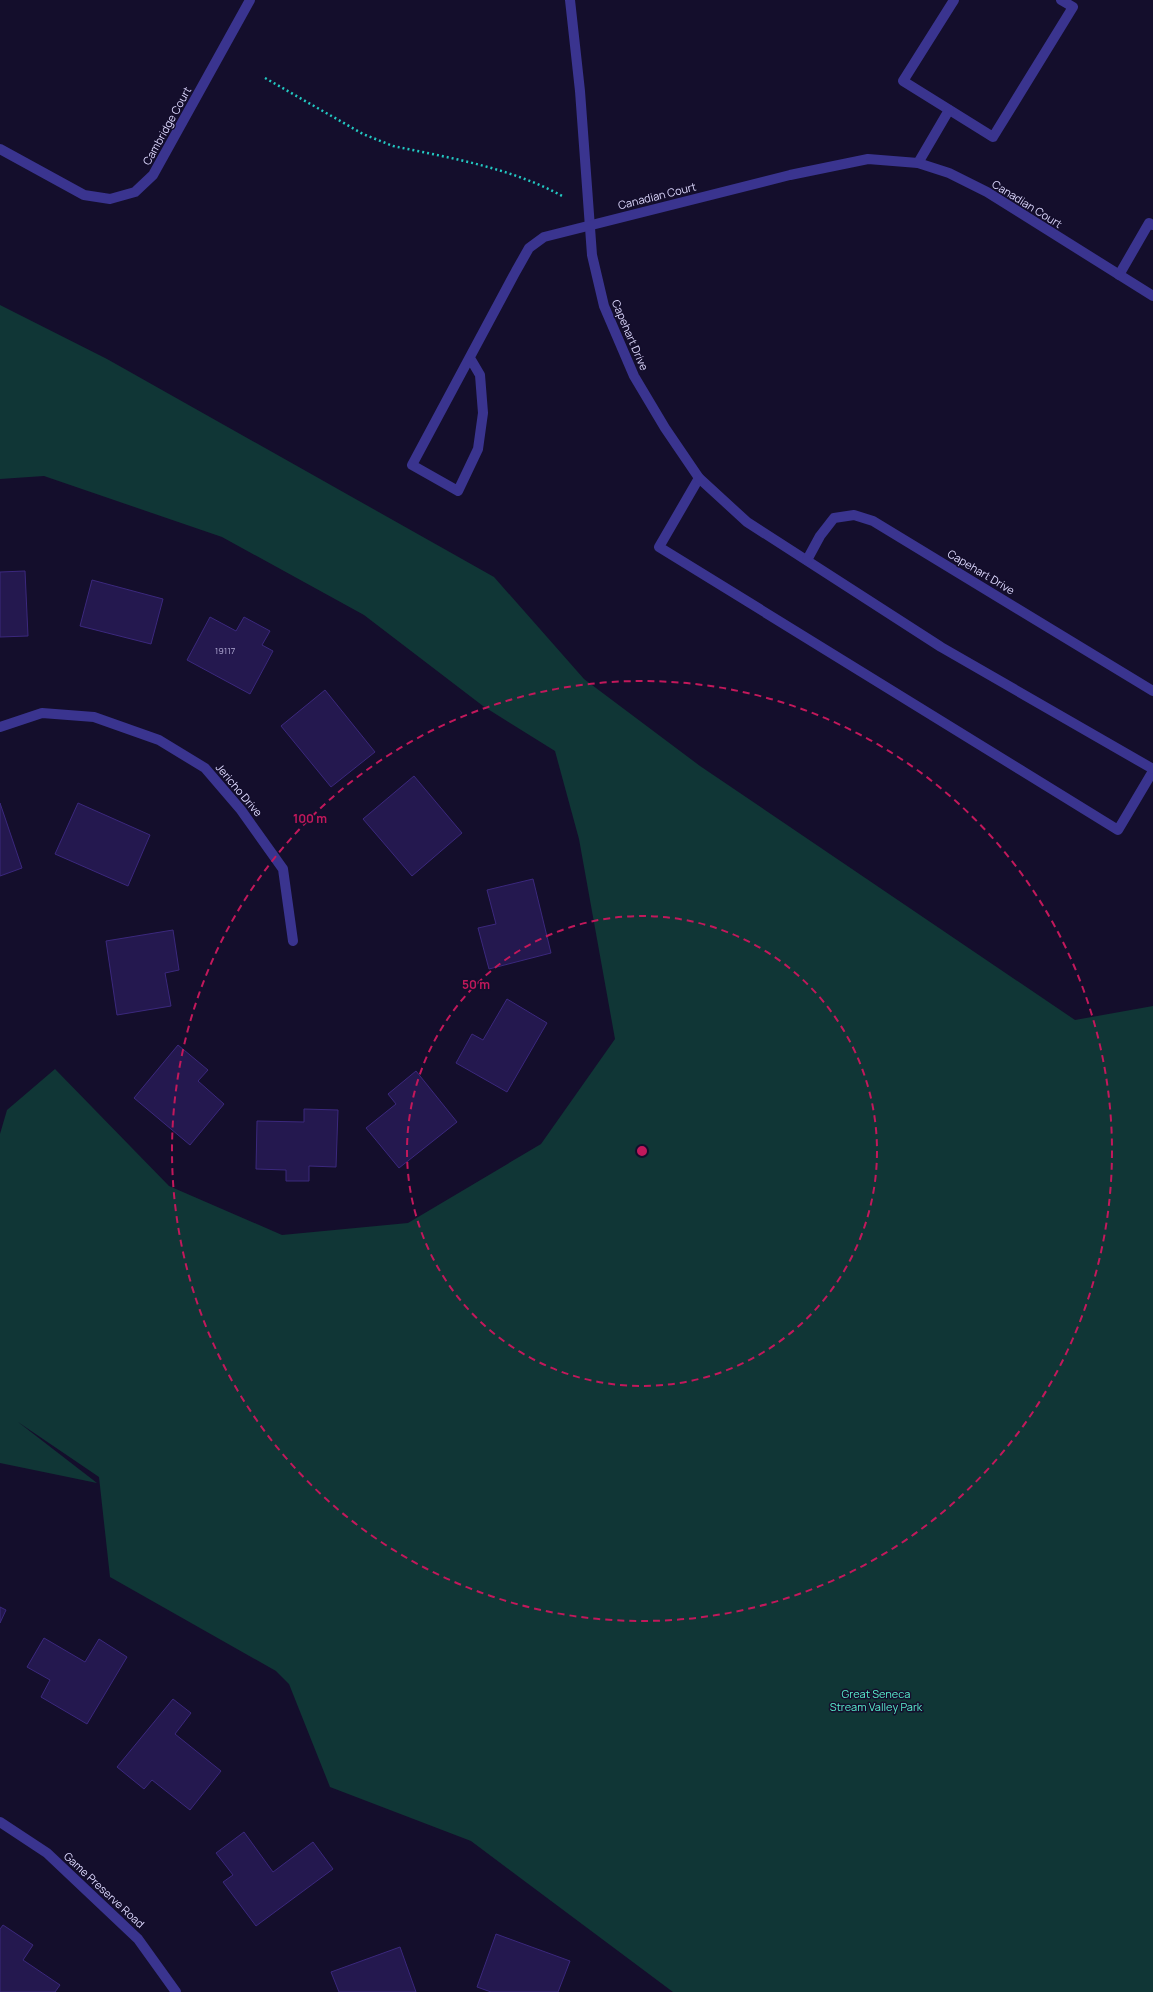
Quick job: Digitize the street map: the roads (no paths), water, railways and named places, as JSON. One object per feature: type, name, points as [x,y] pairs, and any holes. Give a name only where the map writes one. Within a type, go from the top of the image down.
[{"type":"street","name":"Cambridge Court","points":[[0,148],[84,195],[110,199],[134,192],[153,175],[250,0]]},
{"type":"street","name":"Capehart Drive","points":[[570,0],[580,91],[592,255],[604,306],[634,376],[664,428],[700,478],[747,522],[941,648],[1153,770]]},
{"type":"street","points":[[954,0],[903,81],[993,137],[1073,8],[1061,0]]},
{"type":"street","points":[[918,164],[949,110]]},
{"type":"street","name":"Canadian Court","points":[[470,358],[480,375],[483,413],[478,449],[458,490],[412,465],[529,248],[544,237],[790,175],[868,159],[918,164],[949,173],[987,192],[1153,296]]},
{"type":"street","points":[[1119,275],[1149,223],[1153,225]]},
{"type":"street","points":[[700,478],[659,547],[1118,830],[1153,770]]},
{"type":"street","name":"Capehart Drive","points":[[807,560],[820,536],[834,518],[854,515],[873,521],[1153,691]]},
{"type":"street","name":"Jericho Drive","points":[[0,727],[42,713],[94,718],[159,740],[205,768],[241,810],[283,869],[293,940]]},
{"type":"street","name":"Game Preserve Road","points":[[0,1822],[47,1853],[138,1939],[176,1992]]},
{"type":"park label","name":"Great Seneca Stream Valley Park","points":[[876,1700]]}]
